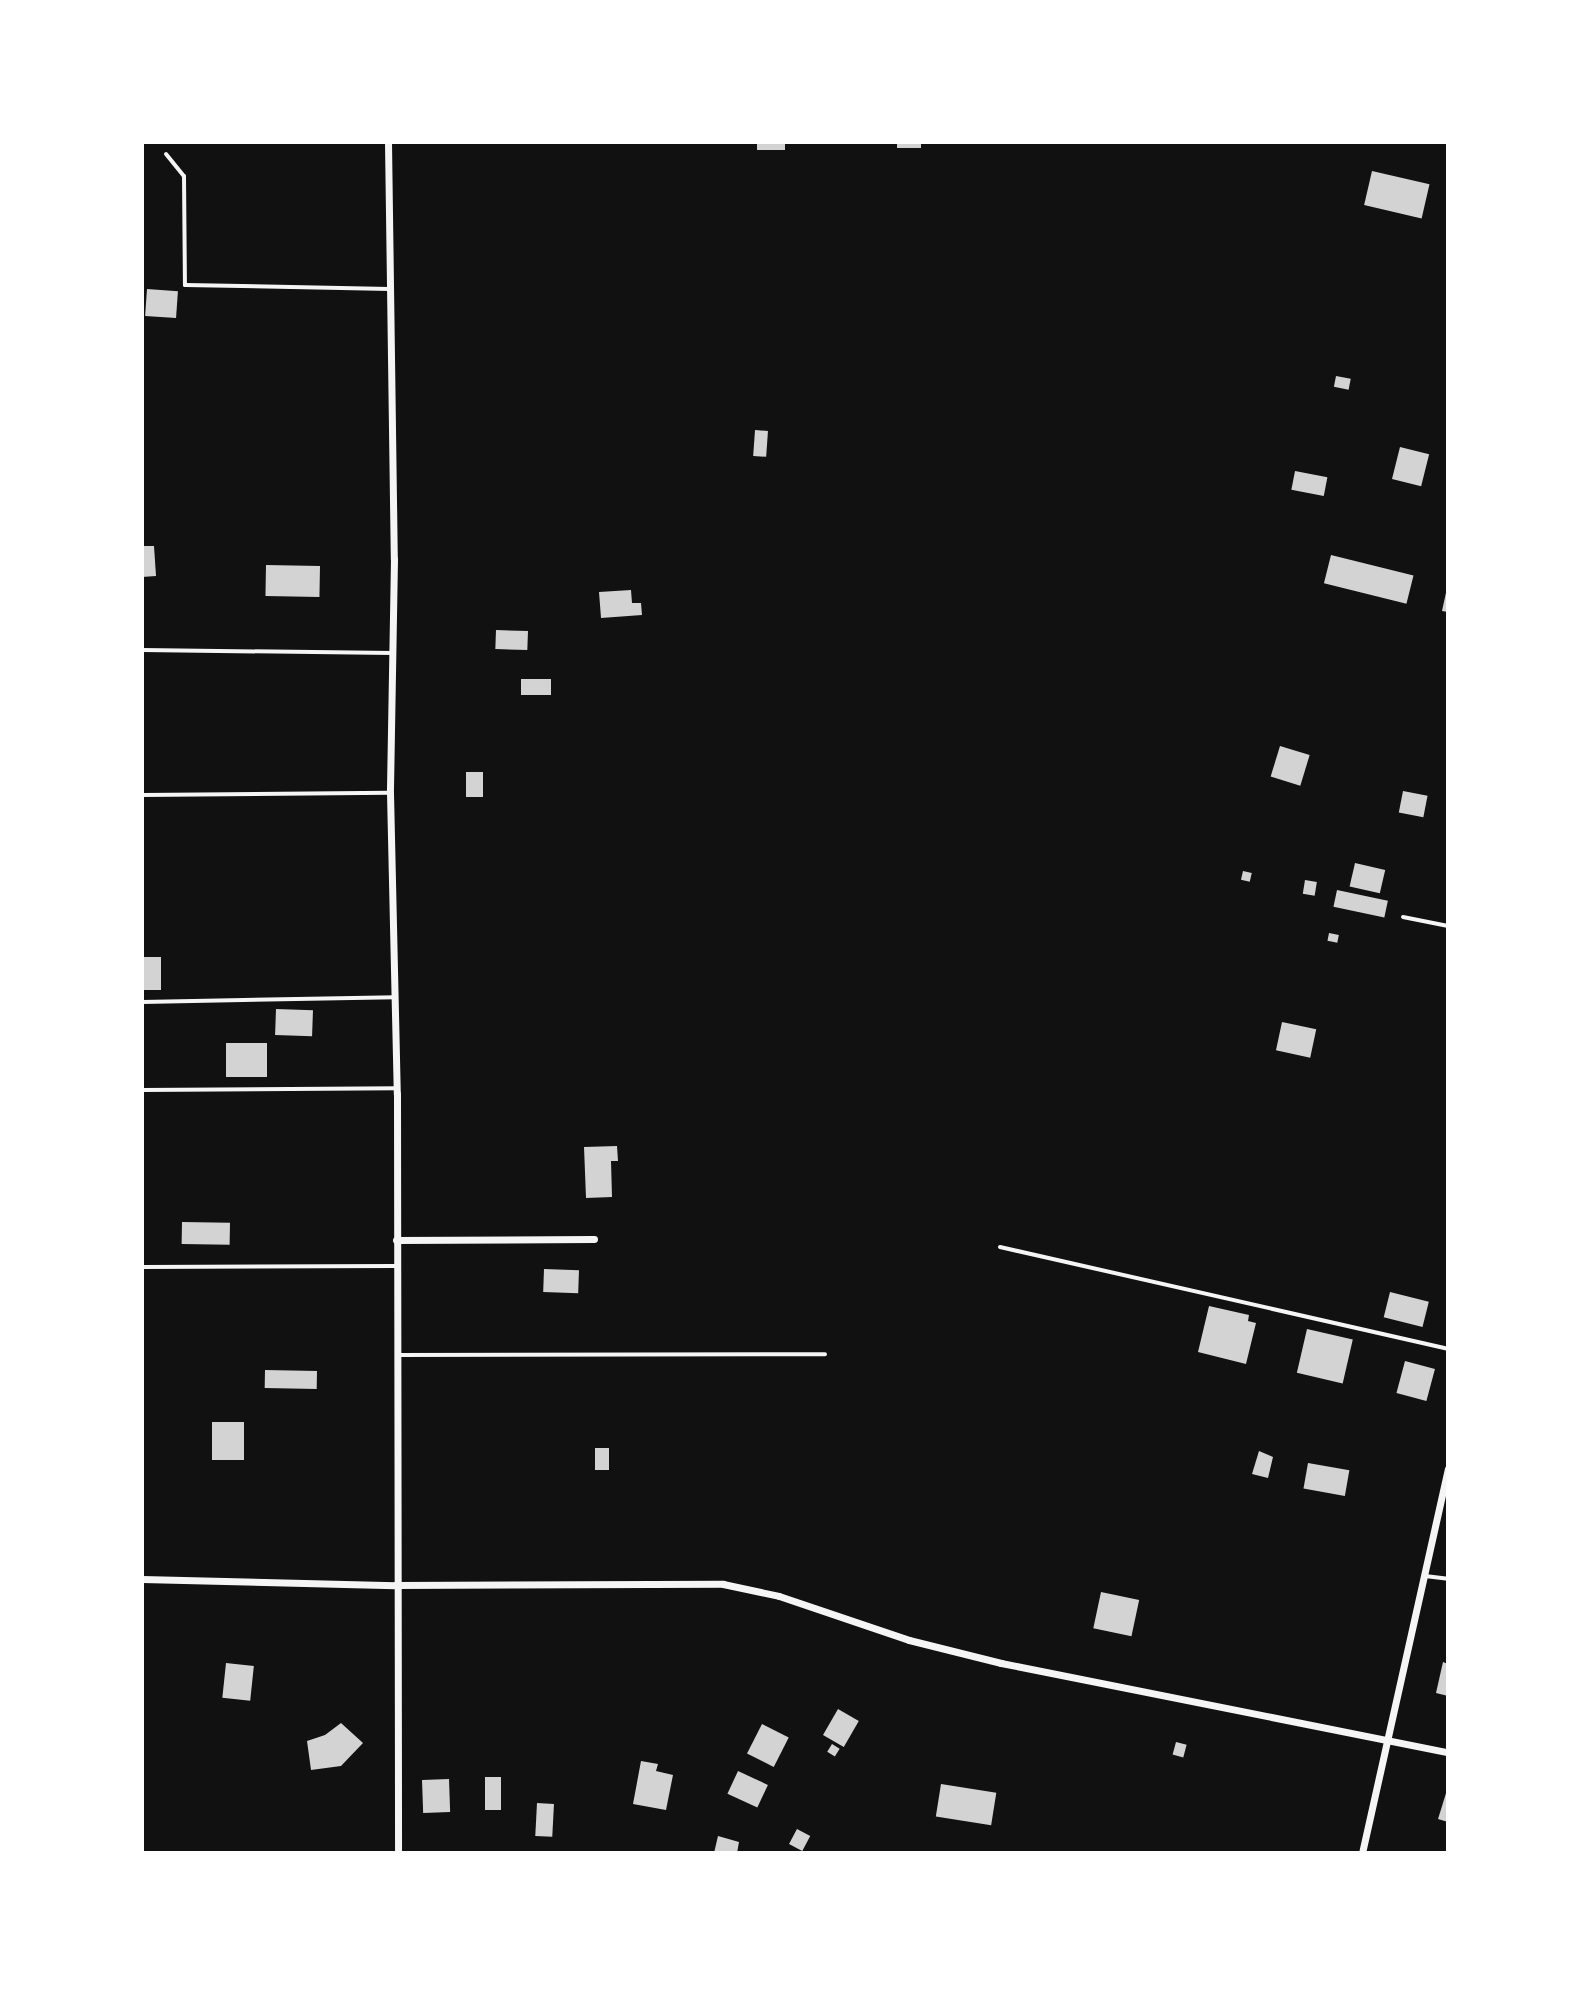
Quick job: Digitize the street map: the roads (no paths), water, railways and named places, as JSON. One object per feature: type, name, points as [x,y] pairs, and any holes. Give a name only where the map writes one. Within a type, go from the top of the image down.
[{"type":"street","points":[[388,142],[393,653],[390,793],[397,1088],[395,1585],[398,1853]]},
{"type":"street","points":[[396,1240],[594,1239]]},
{"type":"street","points":[[1362,1853],[1448,1468]]},
{"type":"street","points":[[142,1579],[395,1585],[672,1582],[732,1585],[789,1599],[909,1640],[987,1659],[1448,1752]]},
{"type":"lane","points":[[166,154],[184,176],[185,285],[390,289]]},
{"type":"lane","points":[[142,650],[393,653]]},
{"type":"lane","points":[[142,795],[390,793]]},
{"type":"lane","points":[[1403,917],[1448,926]]},
{"type":"lane","points":[[142,1002],[395,997]]},
{"type":"lane","points":[[142,1090],[397,1088]]},
{"type":"lane","points":[[1000,1247],[1448,1349]]},
{"type":"lane","points":[[142,1267],[395,1266]]},
{"type":"lane","points":[[395,1355],[825,1354]]},
{"type":"lane","points":[[1425,1576],[1448,1579]]}]
